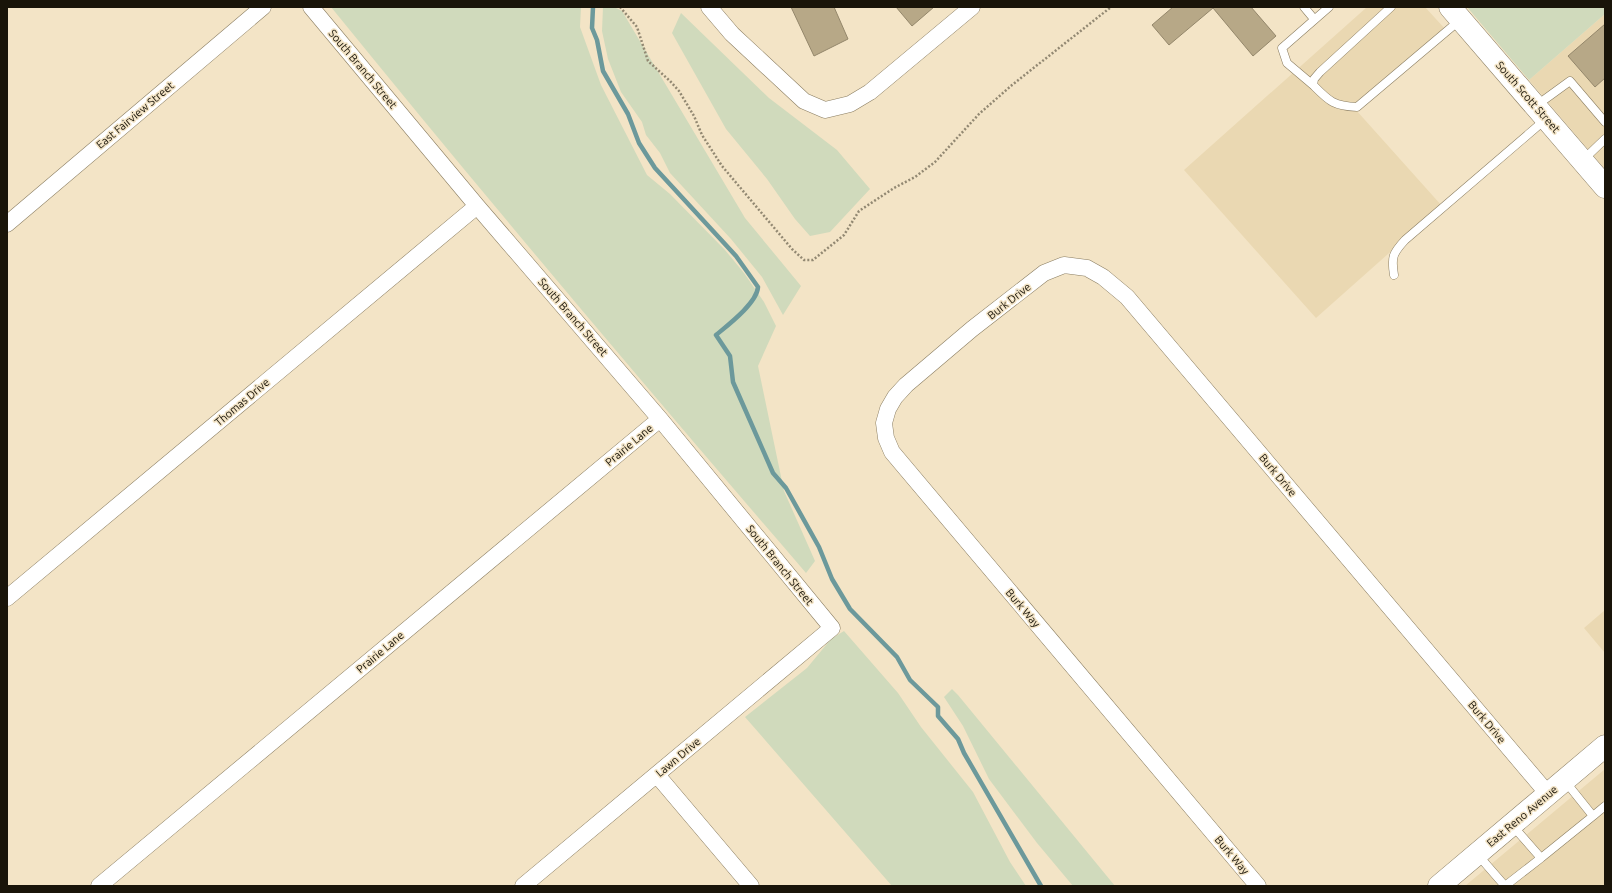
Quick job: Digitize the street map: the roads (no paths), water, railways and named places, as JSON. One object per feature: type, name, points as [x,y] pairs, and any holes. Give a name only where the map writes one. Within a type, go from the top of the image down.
[{"type":"street","name":"East Fairview Street","points":[[7,224],[263,7]]},
{"type":"street","name":"South Branch Street","points":[[311,7],[477,206],[660,419],[832,628]]},
{"type":"street","points":[[709,7],[732,34],[804,101],[825,110],[850,104],[870,92],[972,7]]},
{"type":"street","name":"South Scott Street","points":[[1456,13],[1605,187]]},
{"type":"street","name":"Thomas Drive","points":[[7,598],[477,206]]},
{"type":"street","name":"Burk Drive","points":[[972,329],[1044,273],[1064,265],[1087,268],[1103,277],[1132,303],[1557,787]]},
{"type":"street","name":"Burk Way","points":[[972,329],[906,385],[895,397],[888,409],[884,423],[886,438],[892,452],[1258,886]]},
{"type":"street","name":"Prairie Lane","points":[[99,886],[660,419]]},
{"type":"street","name":"Lawn Drive","points":[[523,886],[832,628]]},
{"type":"street","name":"East Reno Avenue","points":[[1439,886],[1605,746]]},
{"type":"street","points":[[657,775],[751,886]]},
{"type":"lane","points":[[1304,7],[1314,20]]},
{"type":"lane","points":[[1329,7],[1282,48],[1287,63],[1326,98],[1341,106],[1357,107],[1456,13]]},
{"type":"lane","points":[[1313,85],[1314,79],[1320,72],[1391,7]]},
{"type":"lane","points":[[1394,275],[1392,264],[1394,253],[1405,240],[1541,112],[1570,81],[1605,122]]},
{"type":"lane","points":[[1582,160],[1605,139]]},
{"type":"lane","points":[[1557,787],[1593,816]]},
{"type":"lane","points":[[1477,854],[1505,886],[1605,806]]},
{"type":"lane","points":[[1512,825],[1540,858]]},
{"type":"waterway","points":[[593,7],[592,28],[597,40],[603,71],[628,114],[639,143],[655,168],[736,256],[758,287],[753,300],[747,307],[716,335],[730,356],[733,382],[773,473],[786,488],[819,547],[832,579],[850,609],[897,657],[910,680],[938,707],[938,716],[958,739],[964,753],[1041,886]]}]
